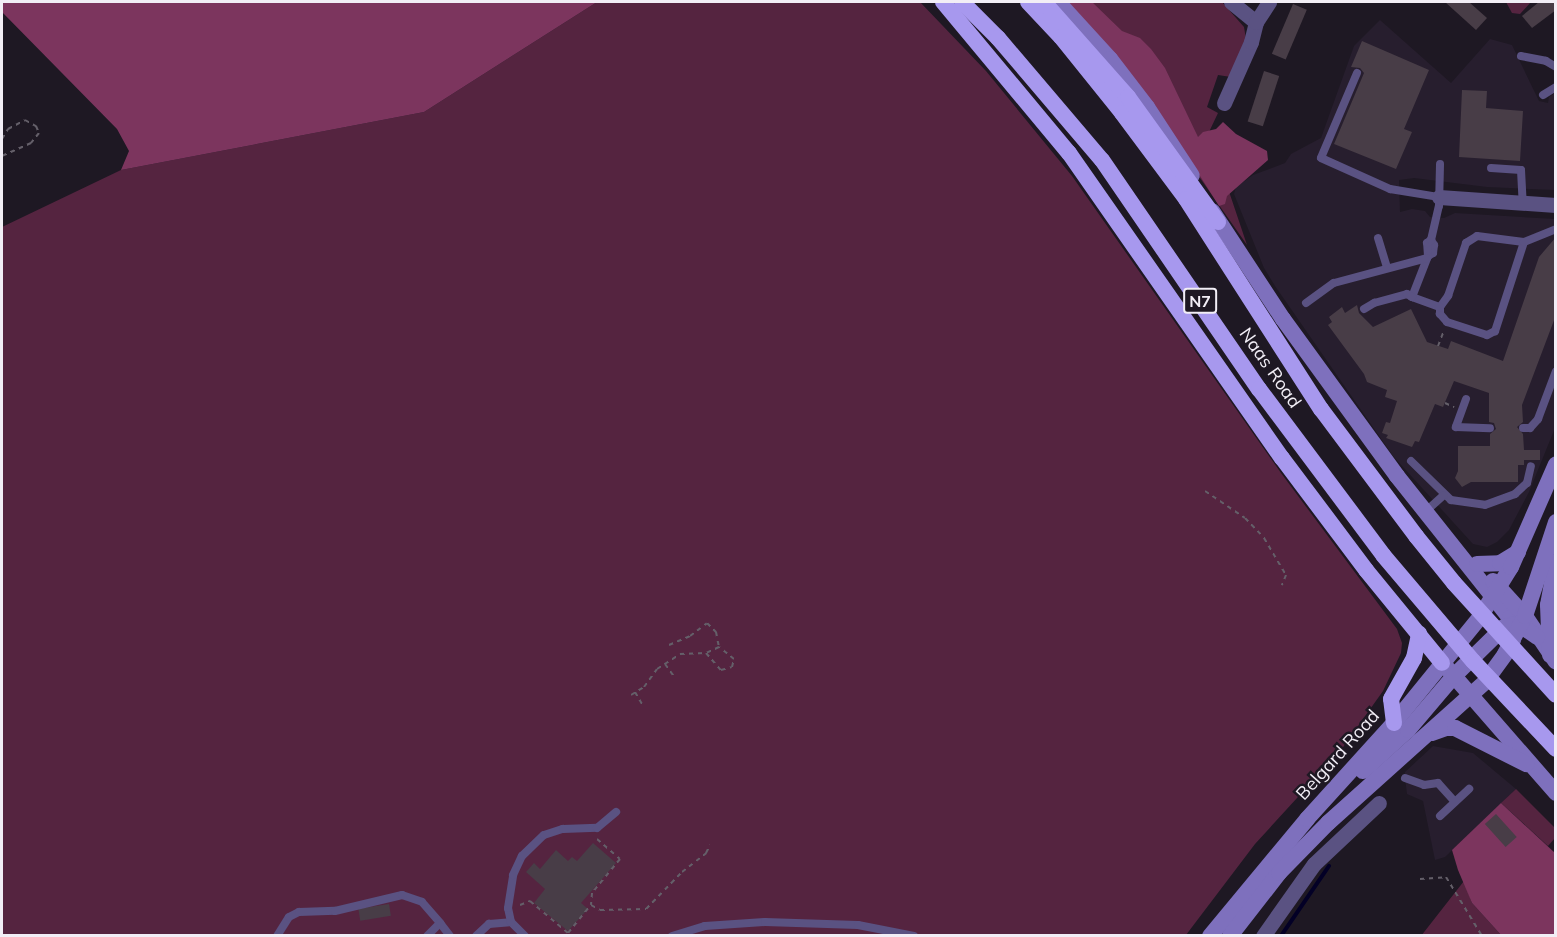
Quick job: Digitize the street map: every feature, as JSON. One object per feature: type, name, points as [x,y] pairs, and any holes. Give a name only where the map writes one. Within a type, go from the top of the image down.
[{"type":"highway","points":[[943,2],[1069,153],[1282,458],[1366,570],[1442,663]]},
{"type":"highway","name":"Naas Road","points":[[962,2],[998,38],[1102,160],[1293,436],[1383,555],[1511,702],[1556,749]]},
{"type":"highway","name":"Naas Road","points":[[1028,2],[1061,37],[1122,113],[1186,199],[1322,409],[1454,583],[1556,695]]},
{"type":"highway","points":[[1044,2],[1128,97],[1218,222]]},
{"type":"highway","points":[[1394,723],[1391,699],[1414,658],[1419,634]]},
{"type":"main road","points":[[1058,2],[1110,59],[1147,107],[1180,155],[1218,222],[1338,395],[1425,512],[1497,593]]},
{"type":"main road","name":"Belgard Road","points":[[1210,936],[1394,723],[1497,593],[1518,552],[1556,464]]},
{"type":"main road","points":[[1230,936],[1280,873],[1328,823],[1471,696],[1497,667],[1518,626],[1556,522]]},
{"type":"main road","points":[[1452,545],[1467,553],[1478,564],[1518,626],[1537,638],[1553,659]]},
{"type":"main road","points":[[1478,564],[1500,563],[1518,552]]},
{"type":"main road","points":[[1553,659],[1548,605],[1556,562]]},
{"type":"main road","points":[[1325,801],[1372,764],[1408,730],[1454,676],[1496,633],[1504,627],[1518,626]]},
{"type":"main road","points":[[1442,663],[1529,765],[1556,793]]},
{"type":"main road","points":[[1423,737],[1446,728],[1455,728],[1529,765]]},
{"type":"street","points":[[1231,2],[1256,22]]},
{"type":"street","points":[[1224,103],[1251,42],[1256,22],[1269,2]]},
{"type":"street","points":[[1439,197],[1555,205]]},
{"type":"street","points":[[1263,936],[1314,864],[1379,803]]},
{"type":"lane","points":[[1521,56],[1546,61],[1556,67]]},
{"type":"lane","points":[[1357,73],[1321,158],[1390,189],[1439,197]]},
{"type":"lane","points":[[1543,95],[1556,87]]},
{"type":"lane","points":[[1306,303],[1334,283],[1427,257],[1433,253],[1434,245],[1431,240],[1439,197],[1440,164]]},
{"type":"lane","points":[[1491,168],[1521,170],[1523,203]]},
{"type":"lane","points":[[1555,205],[1556,194]]},
{"type":"lane","points":[[1524,242],[1495,331],[1487,335],[1447,321],[1440,314],[1440,307],[1448,296],[1466,243],[1472,237],[1524,242],[1556,230]]},
{"type":"lane","points":[[1378,238],[1387,268]]},
{"type":"lane","points":[[1412,297],[1427,257]]},
{"type":"lane","points":[[1364,309],[1374,303],[1407,294],[1440,307]]},
{"type":"lane","points":[[1523,428],[1530,428],[1538,419],[1556,371]]},
{"type":"lane","points":[[1466,399],[1456,427],[1490,428]]},
{"type":"lane","points":[[1411,461],[1451,500],[1485,505],[1515,494],[1527,483],[1531,466]]},
{"type":"lane","points":[[1425,512],[1444,495]]},
{"type":"lane","points":[[1405,778],[1424,785],[1438,783],[1455,802]]},
{"type":"lane","points":[[1440,816],[1469,789]]},
{"type":"lane","points":[[525,936],[511,922],[508,908],[513,875],[522,856],[544,835],[563,829],[597,828],[615,812]]},
{"type":"lane","points":[[277,936],[289,917],[299,912],[335,911],[402,895],[422,902],[450,936]]},
{"type":"lane","points":[[476,936],[489,924],[511,922]]},
{"type":"lane","points":[[672,936],[705,926],[765,922],[858,925],[914,936]]},
{"type":"lane","points":[[427,936],[440,923]]},
{"type":"path","points":[[2,139],[8,129],[25,120],[36,126],[39,133],[31,143],[2,156]]},
{"type":"path","points":[[1438,346],[1447,321]]},
{"type":"path","points":[[1205,491],[1245,518],[1264,538],[1286,575],[1281,585]]},
{"type":"path","points":[[669,645],[690,636],[707,623],[716,632],[719,647],[734,659],[732,667],[721,670],[706,653]]},
{"type":"path","points":[[631,695],[665,664],[680,654],[706,653],[719,647]]},
{"type":"path","points":[[665,664],[673,675]]},
{"type":"path","points":[[635,692],[642,704]]},
{"type":"path","points":[[508,908],[530,901],[568,933],[591,905],[592,893],[620,859],[597,840],[597,828]]},
{"type":"path","points":[[591,905],[600,910],[646,909],[682,872],[706,853],[710,845]]},
{"type":"path","points":[[1420,879],[1446,877],[1482,936]]},
{"type":"shaded area","points":[[2,2],[597,2],[424,112],[121,170],[129,151],[117,129],[2,12]]},
{"type":"shaded area","points":[[597,2],[920,2],[986,71],[1072,176],[1281,473],[1397,629],[1402,643],[1401,653],[1383,691],[1341,750],[1255,844],[1186,935],[2,936],[2,227],[121,170],[424,112]]},
{"type":"shaded area","points":[[1060,2],[1222,2],[1244,27],[1246,39],[1231,77],[1218,75],[1207,107],[1218,113],[1209,132],[1247,245],[1186,158]]},
{"type":"shaded area","points":[[1064,2],[1092,2],[1122,31],[1140,38],[1151,49],[1165,68],[1198,137],[1203,132],[1216,129],[1223,122],[1236,134],[1267,151],[1268,160],[1227,196],[1225,204],[1219,206],[1188,157]]},
{"type":"shaded area","points":[[1506,2],[1531,2],[1520,14],[1512,13]]},
{"type":"shaded area","points":[[1380,20],[1451,83],[1490,39],[1512,45],[1539,101],[1548,103],[1549,97],[1555,93],[1555,190],[1487,187],[1414,178],[1399,180],[1400,212],[1412,209],[1425,211],[1430,217],[1444,218],[1455,213],[1555,219],[1555,428],[1529,492],[1509,530],[1497,542],[1487,547],[1473,544],[1393,456],[1264,268],[1234,194],[1236,187],[1253,175],[1285,163],[1291,154],[1321,138],[1354,46]]},
{"type":"shaded area","points":[[1433,746],[1473,753],[1516,789],[1445,857],[1435,860],[1423,801],[1407,794],[1405,778],[1405,772]]},
{"type":"shaded area","points":[[1516,789],[1555,828],[1555,838],[1548,846],[1501,803]]},
{"type":"shaded area","points":[[1501,803],[1555,853],[1555,935],[1501,935],[1472,903],[1458,870],[1452,850]]},
{"type":"shaded area","points":[[1464,881],[1472,903],[1501,935],[1421,936]]},
{"type":"building","points":[[1445,2],[1469,2],[1487,18],[1476,30]]},
{"type":"building","points":[[1539,2],[1556,2],[1556,10],[1532,28],[1522,16]]},
{"type":"building","points":[[1293,4],[1307,10],[1286,60],[1272,54]]},
{"type":"building","points":[[1362,41],[1429,70],[1404,129],[1412,132],[1396,169],[1334,144],[1364,73],[1360,68],[1351,67]]},
{"type":"building","points":[[1264,71],[1279,76],[1263,126],[1248,121]]},
{"type":"building","points":[[1462,90],[1487,91],[1486,108],[1523,111],[1520,161],[1459,157]]},
{"type":"building","points":[[1556,237],[1556,315],[1522,405],[1523,422],[1517,427],[1523,434],[1524,450],[1540,450],[1540,460],[1524,460],[1524,465],[1518,465],[1518,482],[1471,482],[1462,487],[1455,478],[1458,471],[1458,446],[1490,446],[1490,434],[1496,429],[1494,423],[1489,422],[1489,393],[1454,381],[1443,407],[1435,404],[1419,442],[1415,441],[1412,447],[1386,438],[1388,435],[1382,433],[1386,422],[1390,423],[1397,401],[1385,397],[1387,390],[1367,382],[1364,374],[1328,325],[1332,322],[1329,317],[1342,307],[1345,313],[1357,305],[1359,313],[1373,327],[1411,309],[1427,342],[1448,349],[1451,341],[1503,361],[1539,257]]},
{"type":"building","points":[[1496,814],[1517,837],[1506,847],[1485,824]]},
{"type":"building","points":[[593,843],[616,863],[581,903],[588,909],[568,931],[534,903],[545,889],[526,872],[534,863],[540,869],[556,850],[568,861],[572,857],[577,861]]},
{"type":"building","points":[[389,904],[391,916],[360,921],[358,909]]},
{"type":"waterway","points":[[1281,936],[1329,866]]}]
